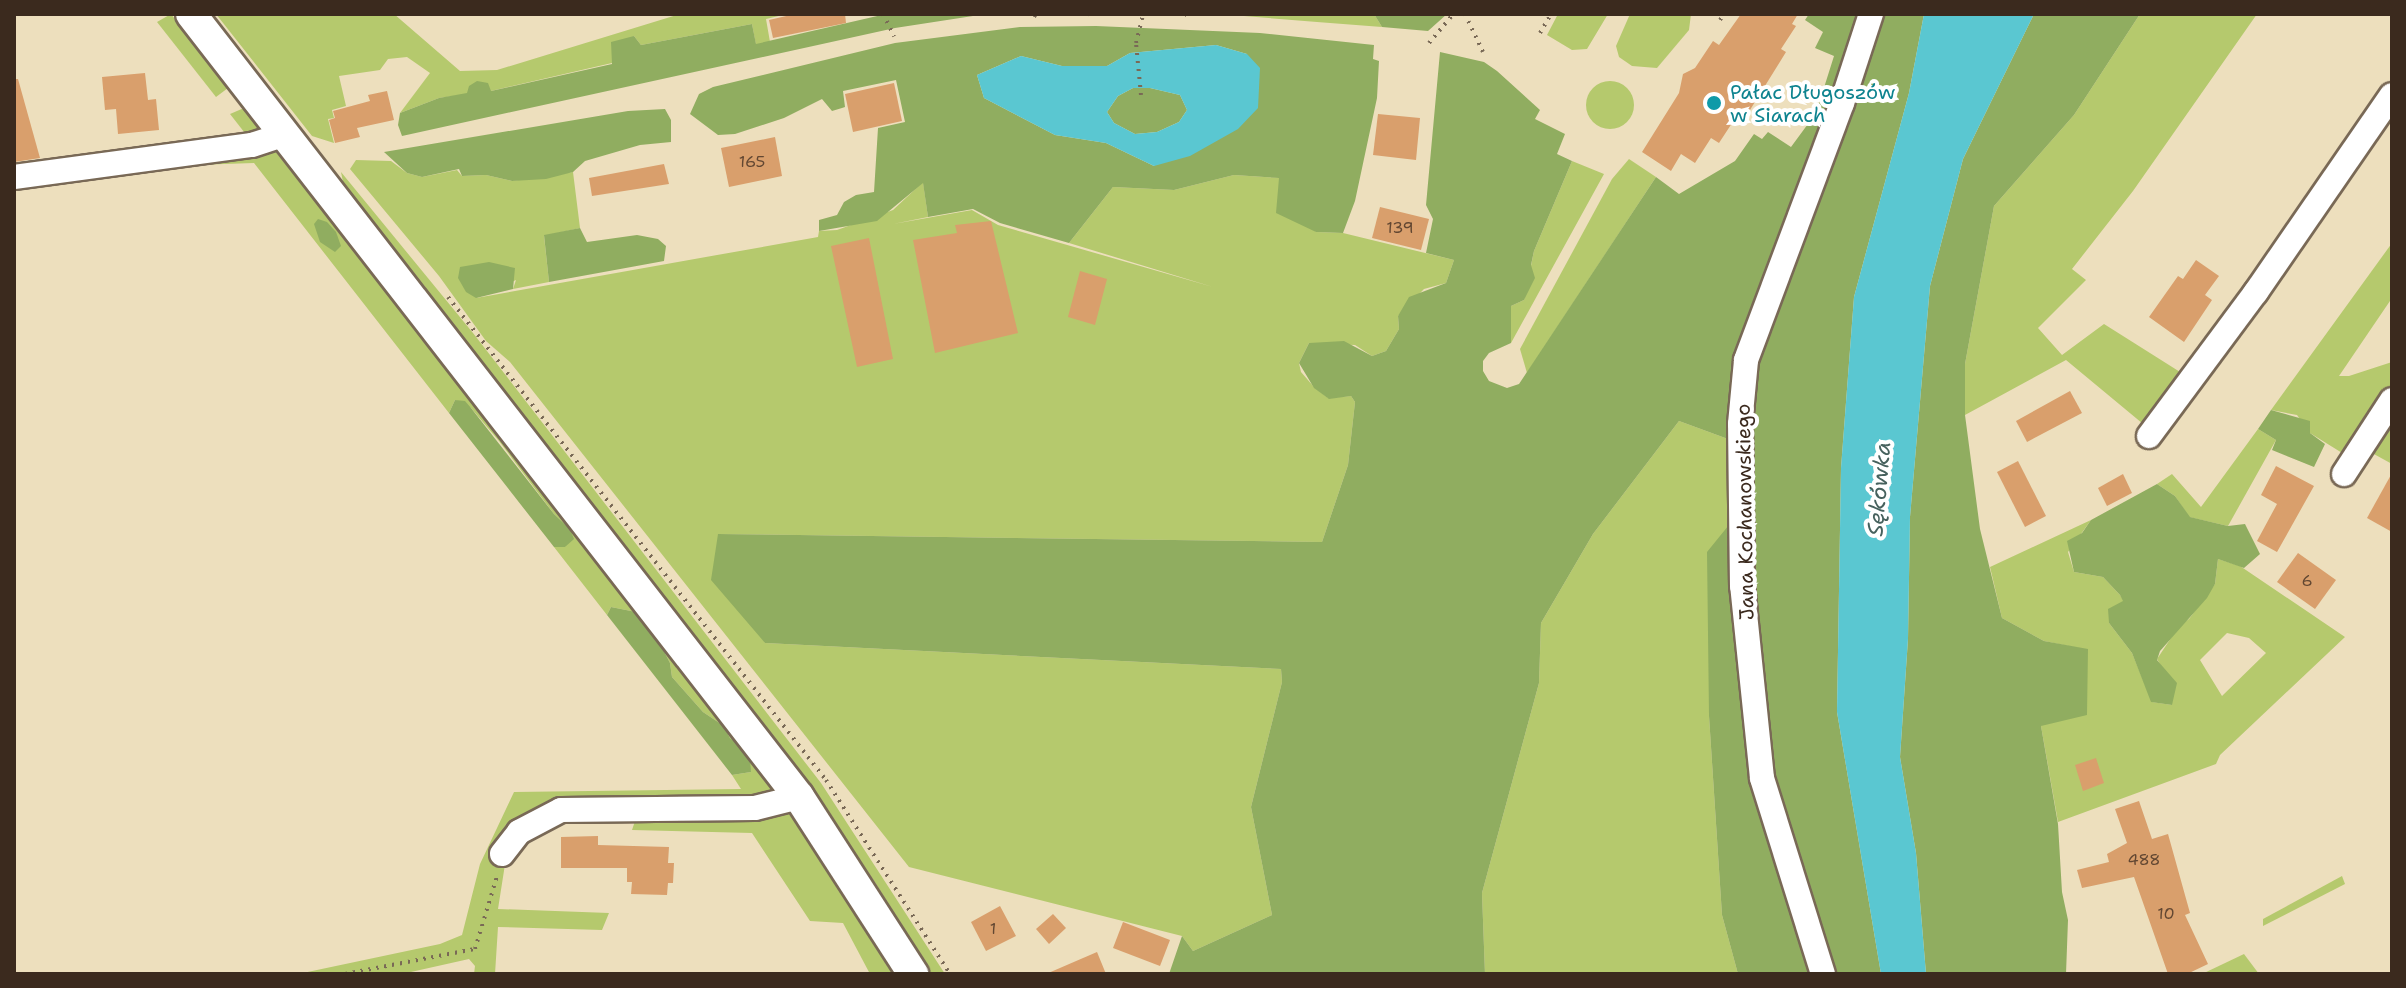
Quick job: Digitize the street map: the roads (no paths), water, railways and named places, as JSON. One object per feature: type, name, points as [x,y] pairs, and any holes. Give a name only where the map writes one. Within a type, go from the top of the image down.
[{"type":"main road","points":[[191,14],[799,797],[913,974]]},
{"type":"street","name":"Jana Kochanowskiego","points":[[1823,974],[1762,778],[1742,586],[1740,424],[1746,360],[1842,103],[1871,14]]},
{"type":"street","points":[[2149,436],[2256,292],[2392,95]]},
{"type":"street","points":[[14,177],[252,145],[285,134]]},
{"type":"street","points":[[2344,474],[2392,400]]},
{"type":"street","points":[[502,854],[519,832],[561,810],[755,808],[799,797]]},
{"type":"water","name":"Sękówka","points":[[1924,14],[2034,14],[1963,159],[1930,286],[1910,517],[1908,639],[1900,757],[1916,853],[1926,974],[1881,974],[1837,712],[1841,468],[1854,297],[1909,93]]},
{"type":"water","points":[[1216,45],[1247,54],[1260,68],[1258,108],[1238,129],[1190,156],[1154,166],[1106,143],[1055,135],[984,98],[977,75],[1021,56],[1062,66],[1107,66],[1130,53]],"holes":[[[1133,88],[1150,88],[1180,95],[1187,110],[1179,122],[1157,132],[1135,134],[1114,123],[1107,112],[1118,96]]]},
{"type":"place","name":"Pałac Długoszów w Siarach","points":[[1714,103]]}]
